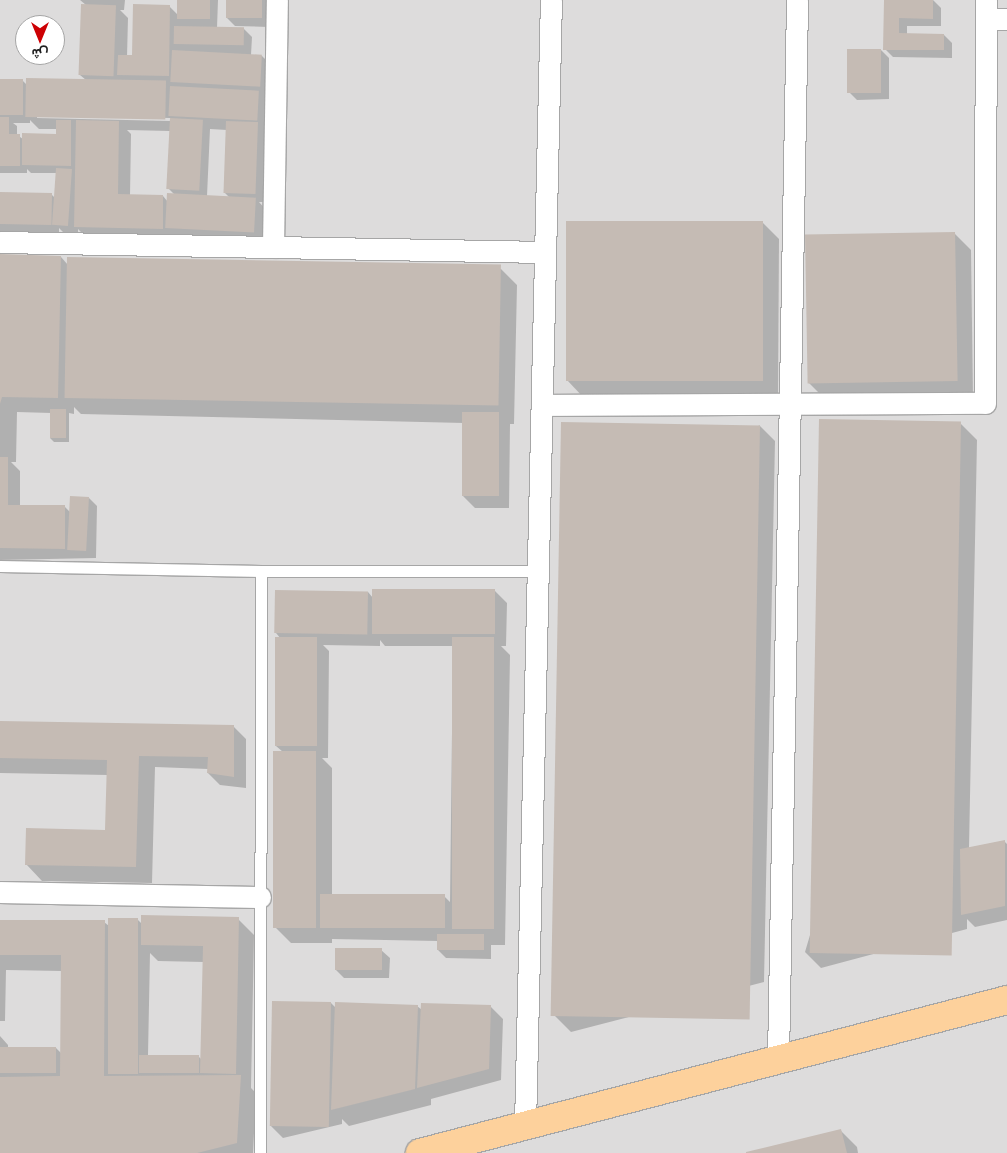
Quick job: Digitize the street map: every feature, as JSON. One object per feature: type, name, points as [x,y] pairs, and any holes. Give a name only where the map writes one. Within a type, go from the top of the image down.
[{"type":"main road","points":[[420,1153],[1007,1000]]},
{"type":"street","points":[[273,247],[277,0]]},
{"type":"street","points":[[525,1126],[551,0]]},
{"type":"street","points":[[778,1059],[797,0]]},
{"type":"street","points":[[542,405],[985,403],[986,10],[1007,19]]},
{"type":"street","points":[[0,242],[545,252]]},
{"type":"street","points":[[0,892],[260,897]]},
{"type":"lane","points":[[0,566],[261,571],[538,571]]},
{"type":"lane","points":[[260,1153],[261,571]]},
{"type":"shaded area","points":[[0,0],[1007,0],[1007,1153],[0,1153]]},
{"type":"building","points":[[177,0],[210,0],[210,19],[177,19]]},
{"type":"building","points":[[226,0],[262,0],[262,18],[226,18]]},
{"type":"building","points":[[884,0],[933,0],[933,19],[899,18],[899,33],[944,34],[944,50],[883,50]]},
{"type":"building","points":[[81,4],[116,5],[114,76],[79,75]]},
{"type":"building","points":[[133,4],[170,5],[169,76],[117,75],[118,55],[132,55]]},
{"type":"building","points":[[174,26],[244,27],[244,45],[174,44]]},
{"type":"building","points":[[847,49],[881,49],[881,93],[847,93]]},
{"type":"building","points":[[172,50],[262,55],[260,87],[170,82]]},
{"type":"building","points":[[26,78],[166,80],[165,119],[25,117]]},
{"type":"building","points":[[0,79],[23,79],[23,115],[0,115]]},
{"type":"building","points":[[170,86],[259,91],[257,121],[168,116]]},
{"type":"building","points":[[0,117],[9,117],[9,134],[20,134],[20,166],[0,166]]},
{"type":"building","points":[[170,118],[203,120],[199,191],[166,189]]},
{"type":"building","points":[[56,120],[71,120],[71,166],[22,165],[22,133],[56,134]]},
{"type":"building","points":[[76,120],[119,121],[118,194],[163,195],[163,229],[74,227]]},
{"type":"building","points":[[226,121],[258,122],[255,194],[223,193]]},
{"type":"building","points":[[56,168],[72,169],[68,226],[52,225]]},
{"type":"building","points":[[0,192],[52,193],[51,225],[0,224]]},
{"type":"building","points":[[167,193],[256,198],[254,233],[165,228]]},
{"type":"building","points":[[566,221],[763,221],[763,381],[566,381]]},
{"type":"building","points":[[955,232],[958,381],[808,384],[805,235]]},
{"type":"building","points":[[0,254],[61,256],[58,398],[2,397],[0,404]]},
{"type":"building","points":[[67,257],[501,265],[498,406],[65,398]]},
{"type":"building","points":[[50,409],[66,409],[66,438],[50,438]]},
{"type":"building","points":[[462,412],[499,412],[499,496],[462,496]]},
{"type":"building","points":[[819,419],[961,421],[952,955],[810,953]]},
{"type":"building","points":[[561,422],[760,425],[750,1019],[551,1016]]},
{"type":"building","points":[[0,457],[8,457],[8,505],[65,505],[65,549],[0,548]]},
{"type":"building","points":[[70,496],[89,497],[86,551],[67,550]]},
{"type":"building","points":[[372,589],[495,589],[495,634],[372,634]]},
{"type":"building","points":[[275,590],[368,592],[367,635],[274,633]]},
{"type":"building","points":[[275,637],[317,637],[317,746],[275,746]]},
{"type":"building","points":[[452,637],[494,637],[494,929],[452,929]]},
{"type":"building","points":[[0,721],[234,725],[234,777],[207,773],[208,757],[139,756],[136,867],[25,865],[26,828],[105,830],[107,760],[0,758]]},
{"type":"building","points":[[273,751],[316,751],[316,928],[273,928]]},
{"type":"building","points":[[1005,840],[1005,906],[961,915],[960,849]]},
{"type":"building","points":[[320,894],[445,894],[445,928],[320,928]]},
{"type":"building","points":[[141,915],[239,917],[236,1074],[200,1073],[203,946],[141,945]]},
{"type":"building","points":[[108,918],[138,918],[138,1074],[108,1074]]},
{"type":"building","points":[[0,920],[105,920],[104,1076],[241,1075],[237,1143],[197,1153],[0,1153],[0,1077],[60,1076],[61,955],[0,955]]},
{"type":"building","points":[[437,934],[484,934],[484,950],[437,950]]},
{"type":"building","points":[[335,948],[382,948],[382,970],[335,970]]},
{"type":"building","points":[[272,1001],[331,1002],[329,1127],[270,1126]]},
{"type":"building","points":[[335,1002],[418,1005],[415,1089],[331,1110]]},
{"type":"building","points":[[421,1003],[491,1005],[489,1069],[417,1088]]},
{"type":"building","points":[[0,1047],[56,1047],[56,1073],[0,1073]]},
{"type":"building","points":[[139,1055],[199,1055],[199,1073],[139,1073]]},
{"type":"building","points":[[841,1129],[847,1153],[746,1153],[746,1152]]}]
